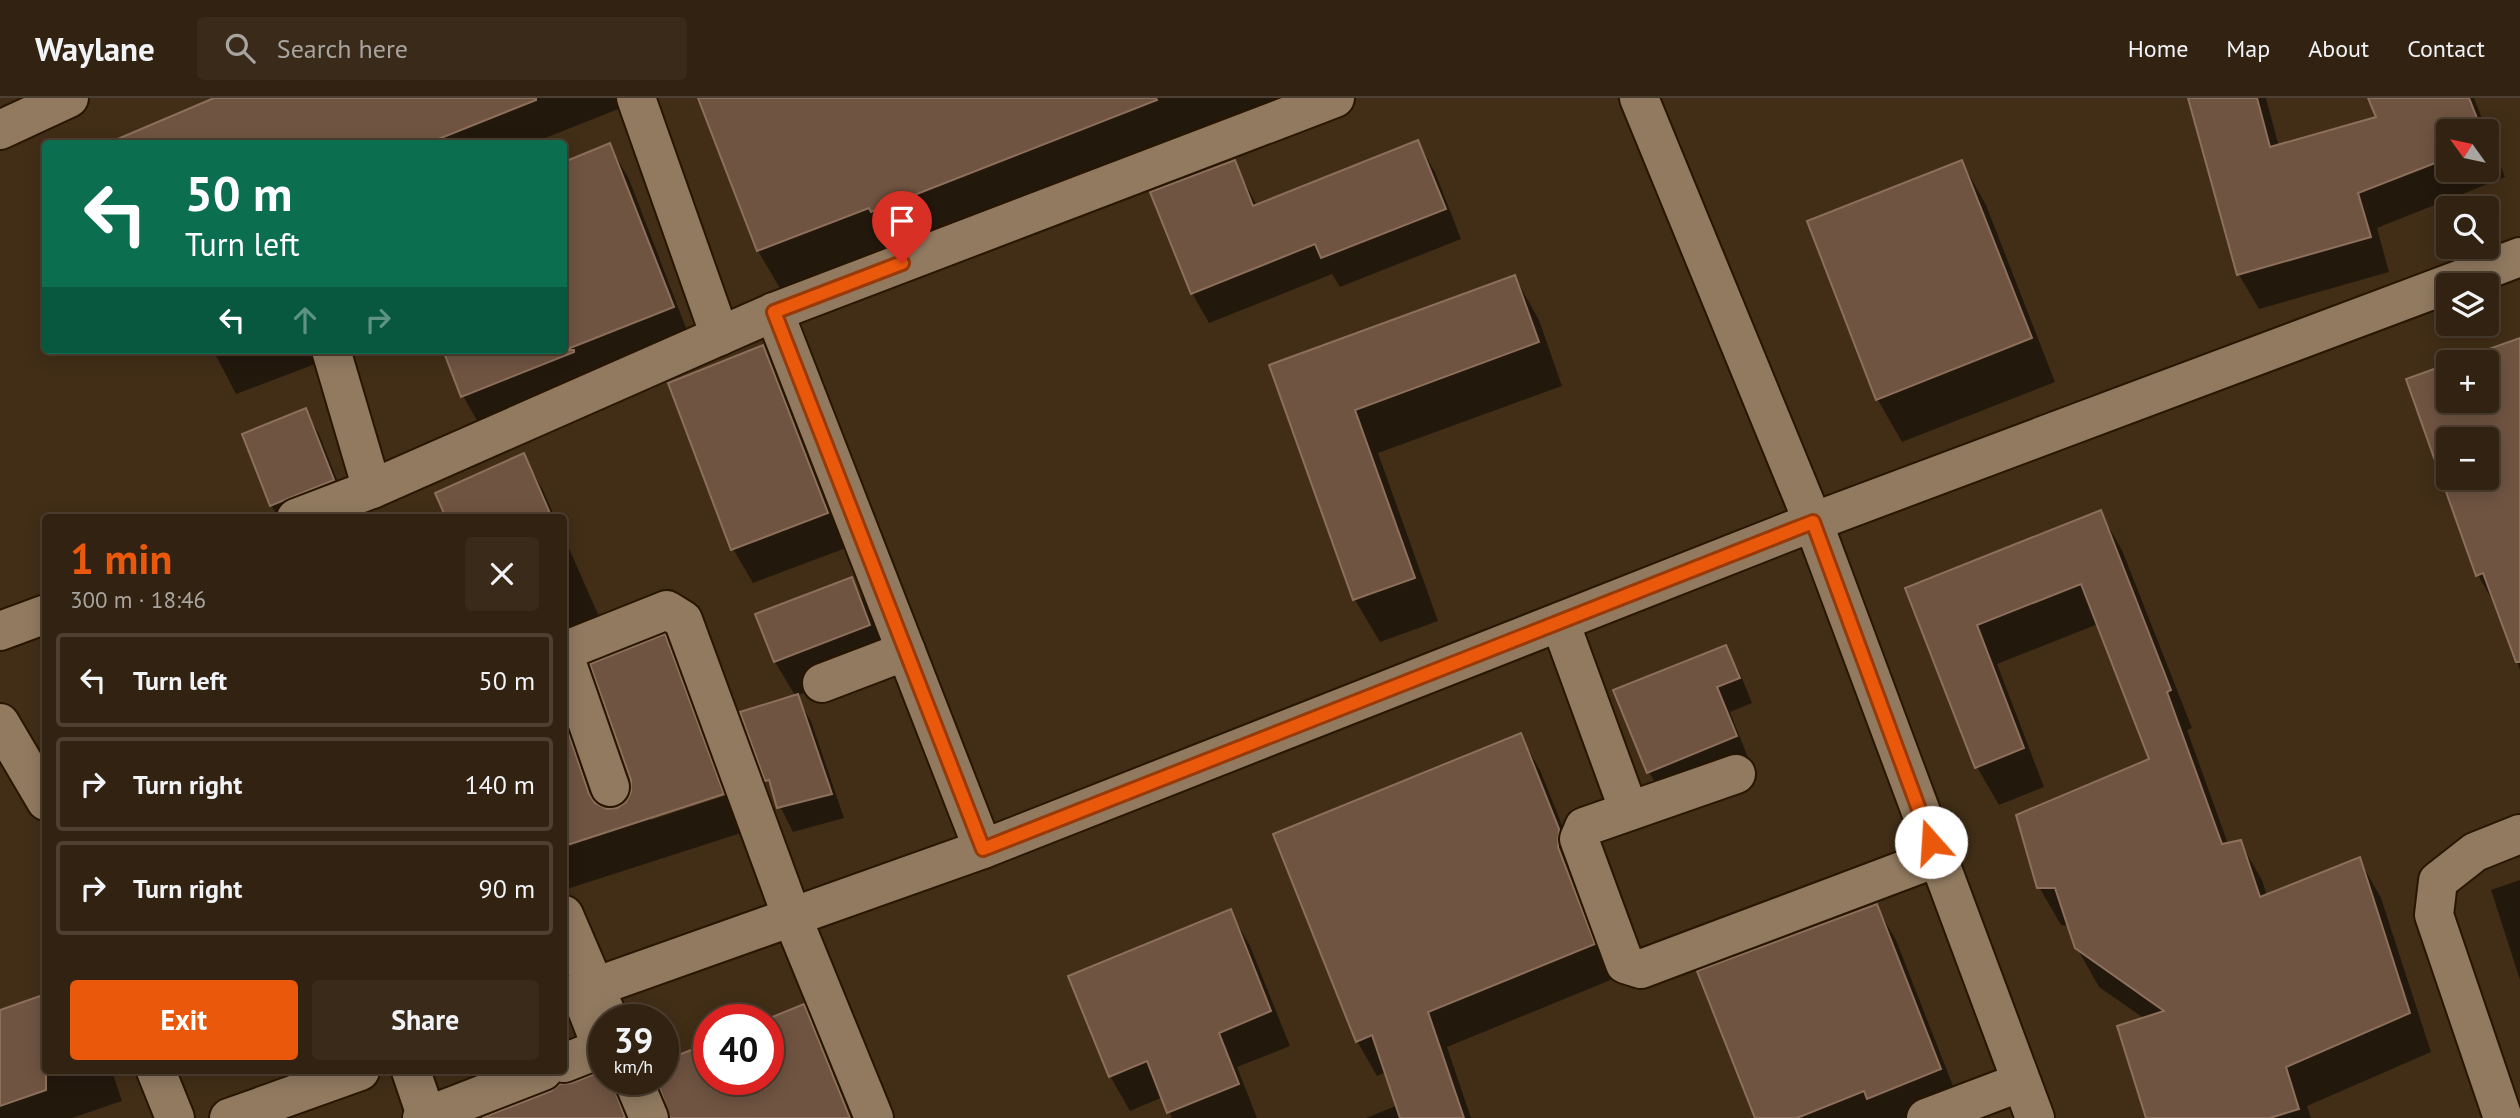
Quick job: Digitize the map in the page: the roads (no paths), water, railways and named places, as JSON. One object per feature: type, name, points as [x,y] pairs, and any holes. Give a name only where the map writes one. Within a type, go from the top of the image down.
[{"type":"street","points":[[0,130],[69,98]]},
{"type":"street","points":[[636,98],[720,336]]},
{"type":"street","points":[[306,514],[372,489],[774,312],[1335,98]]},
{"type":"street","points":[[1639,98],[1813,522],[2035,1118]]},
{"type":"street","points":[[634,1004],[792,917],[983,849],[1813,522],[2520,257]]},
{"type":"street","points":[[774,312],[983,849]]},
{"type":"street","points":[[332,354],[372,489]]},
{"type":"street","points":[[567,652],[667,610],[683,620],[792,917],[874,1118]]},
{"type":"street","points":[[0,631],[42,615]]},
{"type":"street","points":[[1560,622],[1629,811]]},
{"type":"street","points":[[822,683],[906,651]]},
{"type":"street","points":[[567,662],[610,787]]},
{"type":"street","points":[[0,725],[42,794]]},
{"type":"street","points":[[1737,774],[1584,827],[1579,839],[1625,964],[1641,969],[1936,858]]},
{"type":"street","points":[[2503,1118],[2434,915],[2438,881],[2475,852],[2520,834]]},
{"type":"street","points":[[567,925],[590,1004]]},
{"type":"street","points":[[567,1059],[588,1034]]},
{"type":"street","points":[[157,1074],[175,1118]]},
{"type":"street","points":[[229,1118],[352,1074]]},
{"type":"street","points":[[412,1074],[425,1117],[535,1074]]},
{"type":"street","points":[[1926,1118],[2021,1082]]},
{"type":"street","points":[[621,1095],[629,1118]]},
{"type":"street","points":[[639,1095],[649,1118]]}]
